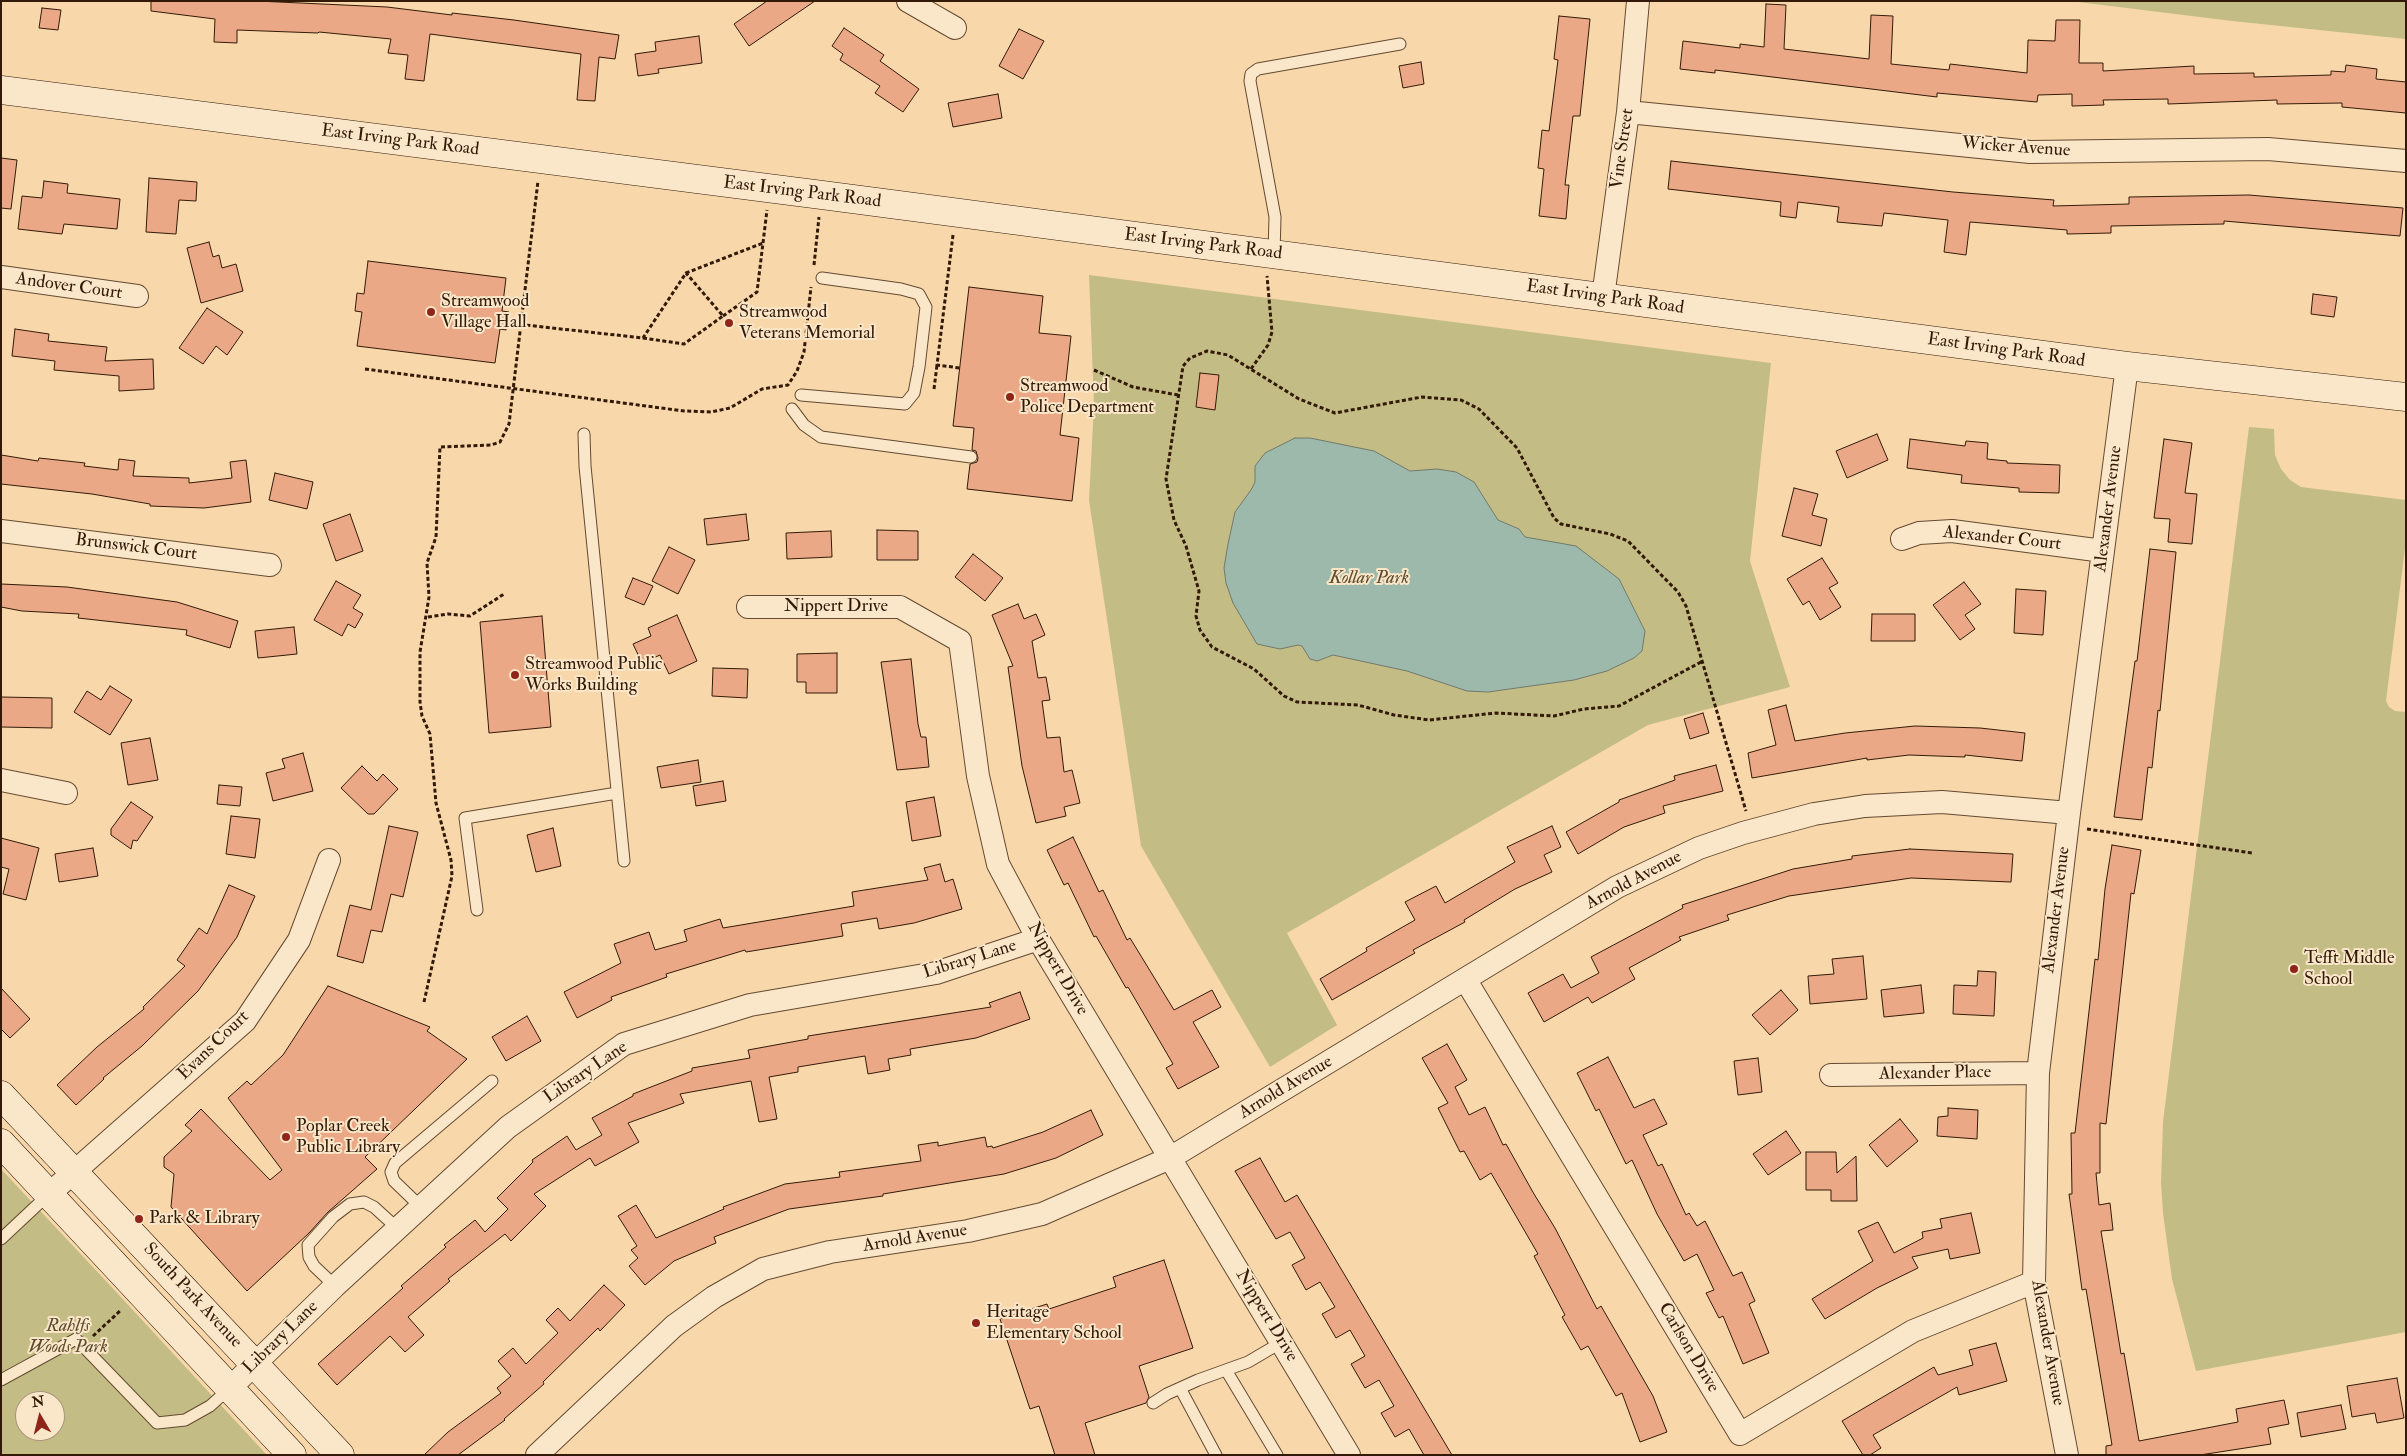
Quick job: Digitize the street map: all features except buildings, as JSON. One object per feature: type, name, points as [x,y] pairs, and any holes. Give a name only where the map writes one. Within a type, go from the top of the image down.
[{"type":"main road","name":"East Irving Park Road","points":[[1,90],[769,188],[2127,366],[2406,397]]},
{"type":"main road","name":"South Park Avenue","points":[[1,1095],[340,1455]]},
{"type":"main road","name":"South Park Avenue","points":[[1,1143],[292,1455]]},
{"type":"street","points":[[908,1],[955,28]]},
{"type":"street","name":"Vine Street","points":[[1602,297],[1628,112],[1638,1]]},
{"type":"street","name":"Wicker Avenue","points":[[1628,112],[2030,152],[2268,149],[2406,161]]},
{"type":"street","name":"Andover Court","points":[[1,277],[137,296]]},
{"type":"street","name":"Alexander Avenue","points":[[2067,1455],[2034,1282],[2038,1073],[2068,819],[2127,366]]},
{"type":"street","name":"Brunswick Court","points":[[1,531],[270,565]]},
{"type":"street","name":"Alexander Court","points":[[1902,539],[1919,534],[1952,532],[2103,551]]},
{"type":"street","name":"Nippert Drive","points":[[748,606],[900,607],[960,641],[978,776],[998,864],[1038,939],[1349,1455]]},
{"type":"street","points":[[1,780],[66,793]]},
{"type":"street","name":"Arnold Avenue","points":[[537,1455],[674,1326],[714,1296],[763,1269],[830,1252],[968,1231],[1042,1214],[1170,1158],[1617,887],[1699,848],[1814,814],[1906,802],[1942,802],[2068,819]]},
{"type":"street","name":"Evans Court","points":[[49,1194],[245,1022],[299,940],[329,860]]},
{"type":"street","name":"Library Lane","points":[[230,1388],[335,1286],[508,1127],[624,1044],[750,1006],[936,973],[1038,939]]},
{"type":"street","name":"Carlson Drive","points":[[1465,978],[1740,1434],[1913,1331],[2034,1282]]},
{"type":"street","name":"Alexander Place","points":[[1831,1075],[2038,1073]]},
{"type":"lane","points":[[1269,254],[1275,217],[1250,81],[1251,74],[1264,68],[1400,44]]},
{"type":"lane","points":[[801,395],[904,404],[914,393],[919,367],[926,307],[919,294],[901,289],[817,279]]},
{"type":"lane","points":[[792,409],[804,425],[821,437],[971,457]]},
{"type":"lane","points":[[584,434],[584,466],[624,861]]},
{"type":"lane","points":[[478,910],[465,818],[617,793]]},
{"type":"lane","points":[[422,1208],[394,1181],[391,1172],[395,1163],[492,1081]]},
{"type":"lane","points":[[1,1239],[49,1194]]},
{"type":"lane","points":[[335,1286],[314,1266],[309,1256],[308,1245],[333,1217],[350,1204],[364,1202],[374,1206],[397,1228]]},
{"type":"lane","points":[[1,1380],[76,1339],[157,1423],[185,1420],[210,1406],[230,1388]]},
{"type":"lane","points":[[1153,1403],[1180,1388],[1248,1362],[1282,1342]]},
{"type":"lane","points":[[1226,1370],[1277,1455]]},
{"type":"lane","points":[[1180,1388],[1216,1455]]},
{"type":"path","points":[[424,1002],[452,876],[452,860],[436,803],[430,734],[422,716],[420,702],[420,652],[428,617],[427,563],[436,536],[440,447],[472,447],[500,442],[509,424],[541,160]]},
{"type":"path","points":[[507,323],[684,344],[757,292],[769,188]]},
{"type":"path","points":[[813,270],[822,195]]},
{"type":"path","points":[[934,388],[956,213]]},
{"type":"path","points":[[642,338],[686,273],[763,243]]},
{"type":"path","points":[[1251,369],[1268,344],[1272,332],[1269,254]]},
{"type":"path","points":[[686,273],[723,316]]},
{"type":"path","points":[[365,369],[711,412],[730,408],[762,389],[788,385],[797,371],[804,352],[817,279]]},
{"type":"path","points":[[1701,662],[1619,706],[1584,709],[1554,716],[1496,713],[1429,720],[1394,715],[1358,705],[1297,702],[1284,696],[1254,669],[1212,647],[1200,630],[1196,616],[1199,590],[1186,546],[1174,520],[1166,479],[1183,366],[1190,358],[1207,351],[1228,355],[1299,399],[1323,410],[1336,413],[1422,396],[1461,400],[1479,409],[1517,448],[1554,518],[1562,524],[1610,534],[1628,541],[1672,585],[1686,606],[1752,831]]},
{"type":"path","points":[[937,365],[960,368]]},
{"type":"path","points":[[1094,370],[1134,387],[1178,395]]},
{"type":"path","points":[[428,617],[448,614],[470,616],[504,594]]},
{"type":"path","points":[[2068,819],[2252,853]]},
{"type":"green space","points":[[2070,1],[2406,1],[2406,39],[2232,21]]},
{"type":"green space","name":"Kollar Park","points":[[1089,275],[1771,363],[1750,561],[1790,687],[1648,725],[1287,933],[1337,1025],[1270,1067],[1141,846],[1089,500],[1094,405]]},
{"type":"green space","name":"Tefft Middle School","points":[[2249,427],[2274,429],[2275,455],[2281,469],[2290,480],[2301,487],[2406,500],[2406,540],[2386,701],[2389,707],[2395,711],[2406,712],[2406,1332],[2196,1371],[2172,1279],[2163,1213],[2161,1183],[2163,1122]]},
{"type":"green space","name":"Rahlfs Woods Park","points":[[1,1169],[106,1281],[267,1455],[1,1455]]},
{"type":"shaded area","points":[[1295,438],[1310,438],[1374,451],[1410,471],[1437,469],[1456,472],[1474,482],[1498,520],[1519,529],[1525,537],[1576,546],[1619,579],[1645,631],[1642,651],[1634,658],[1607,671],[1574,680],[1488,692],[1467,691],[1407,671],[1333,655],[1317,661],[1310,659],[1302,646],[1298,645],[1280,649],[1257,644],[1233,603],[1226,583],[1224,568],[1228,544],[1235,512],[1255,482],[1255,466],[1265,453]]},
{"type":"place","name":"Streamwood Village Hall","points":[[431,312]]},
{"type":"place","name":"Streamwood Veterans Memorial","points":[[729,323]]},
{"type":"place","name":"Streamwood Police Department","points":[[1010,397]]},
{"type":"place","name":"Streamwood Public Works Building","points":[[515,675]]},
{"type":"place","name":"Tefft Middle School","points":[[2294,969]]},
{"type":"place","name":"Poplar Creek Public Library","points":[[286,1137]]},
{"type":"place","name":"Park & Library","points":[[139,1219]]},
{"type":"place","name":"Heritage Elementary School","points":[[976,1323]]}]
